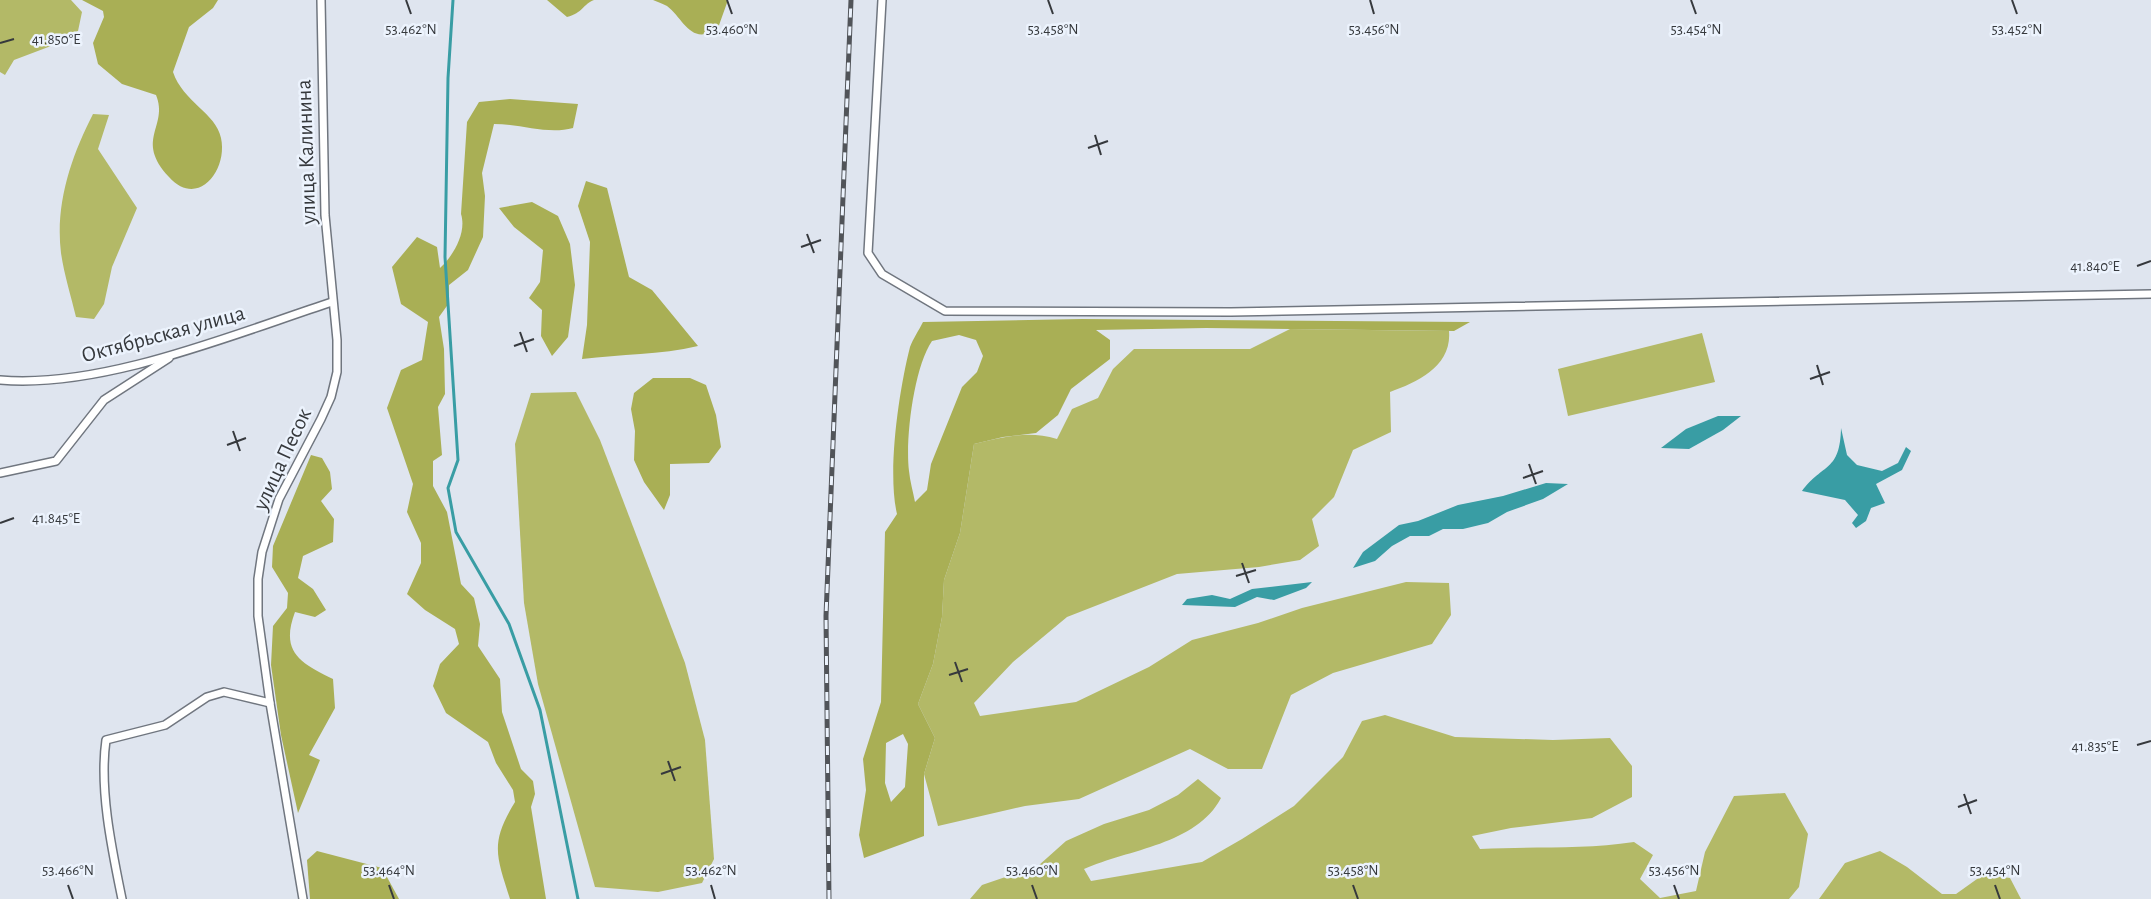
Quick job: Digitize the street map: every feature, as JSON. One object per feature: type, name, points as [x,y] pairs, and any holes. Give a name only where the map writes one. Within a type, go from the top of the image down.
[{"type":"street","name":"улица Калинина","points":[[321,0],[322,141],[332,302]]},
{"type":"street","points":[[882,0],[868,218],[868,253],[882,274],[945,311],[1254,312],[2151,294]]},
{"type":"street","name":"Октябрьская улица","points":[[0,380],[23,382],[78,376],[173,355],[332,302]]},
{"type":"street","name":"улица Песок","points":[[303,899],[270,703],[258,616],[258,579],[262,552],[279,499],[331,397],[337,372],[337,340],[332,302]]},
{"type":"street","points":[[0,473],[56,461],[104,400],[173,355]]},
{"type":"street","points":[[122,899],[112,851],[104,756],[106,740],[165,725],[207,697],[224,692],[270,703]]},
{"type":"green space","points":[[0,0],[71,0],[82,12],[78,31],[51,46],[14,60],[5,75],[0,72]]},
{"type":"green space","points":[[82,0],[218,0],[213,8],[189,27],[173,72],[184,91],[213,121],[221,138],[220,162],[208,182],[190,189],[180,186],[159,164],[153,143],[159,116],[156,95],[122,84],[98,64],[93,43],[104,17],[103,11]]},
{"type":"green space","points":[[547,0],[594,0],[567,17]]},
{"type":"green space","points":[[653,0],[728,0],[718,28],[701,34],[694,33],[667,6]]},
{"type":"green space","points":[[510,99],[578,104],[573,128],[544,130],[494,124],[482,173],[485,196],[483,237],[468,270],[449,285],[449,303],[439,317],[444,349],[445,394],[438,407],[442,455],[433,461],[433,486],[447,512],[461,584],[474,598],[480,624],[478,646],[500,679],[502,712],[521,769],[533,781],[535,794],[531,807],[546,899],[510,899],[501,871],[498,849],[502,828],[515,802],[513,790],[496,763],[488,742],[446,713],[433,686],[440,664],[459,644],[455,629],[425,610],[407,594],[421,563],[421,543],[407,512],[413,484],[387,408],[401,370],[422,360],[428,322],[401,304],[392,267],[417,237],[437,247],[440,268],[450,257],[458,244],[462,229],[467,122],[479,102]]},
{"type":"green space","points":[[93,114],[109,115],[98,149],[137,208],[112,267],[104,304],[94,319],[76,317],[62,261],[60,235],[60,217],[66,181]]},
{"type":"green space","points":[[586,181],[607,188],[629,277],[652,290],[698,346],[655,353],[582,359],[587,325],[590,242],[578,206]]},
{"type":"green space","points":[[532,202],[558,216],[570,244],[575,285],[568,337],[552,356],[541,336],[542,310],[529,298],[540,282],[543,250],[514,227],[499,208]]},
{"type":"green space","points":[[1082,319],[1470,322],[1454,331],[1206,328],[1096,330],[1110,340],[1110,359],[1071,389],[1058,415],[1036,433],[1003,437],[974,444],[960,533],[944,580],[942,617],[933,664],[918,704],[935,738],[924,774],[924,836],[864,858],[859,835],[866,790],[863,759],[881,702],[885,532],[897,514],[893,476],[896,431],[910,347],[923,322]],"holes":[[[959,335],[976,340],[983,356],[977,372],[962,387],[931,464],[927,490],[915,502],[909,471],[908,441],[912,404],[920,368],[932,341]],[[903,734],[908,744],[905,787],[891,802],[885,783],[886,743]]]},
{"type":"green space","points":[[1290,329],[1449,331],[1445,354],[1439,363],[1422,378],[1390,392],[1391,432],[1353,450],[1334,497],[1312,519],[1319,546],[1300,560],[1259,567],[1177,574],[1067,617],[1013,662],[974,703],[980,716],[1076,702],[1149,667],[1192,640],[1258,623],[1302,608],[1406,582],[1449,583],[1451,615],[1432,644],[1333,673],[1291,695],[1262,769],[1228,769],[1190,749],[1079,799],[1025,806],[938,826],[924,774],[935,738],[918,704],[933,664],[942,617],[944,580],[960,533],[974,444],[1026,435],[1057,439],[1072,409],[1098,398],[1113,369],[1134,349],[1250,349]]},
{"type":"green space","points":[[1702,333],[1715,382],[1568,416],[1558,369]]},
{"type":"green space","points":[[653,378],[690,378],[706,385],[716,415],[721,447],[709,463],[670,464],[670,495],[664,510],[644,482],[634,460],[635,431],[631,409],[634,393]]},
{"type":"green space","points":[[576,392],[600,440],[685,663],[705,740],[714,859],[702,883],[658,892],[595,887],[538,684],[524,603],[515,444],[531,393]]},
{"type":"green space","points":[[311,455],[322,458],[330,472],[332,489],[321,501],[334,519],[333,542],[303,556],[298,578],[313,589],[326,610],[315,617],[295,612],[290,637],[292,647],[303,661],[333,679],[335,708],[309,755],[320,760],[298,813],[281,735],[271,665],[273,626],[287,608],[288,593],[272,567],[273,546]]},
{"type":"green space","points":[[1385,715],[1455,737],[1553,740],[1610,738],[1632,766],[1632,797],[1592,818],[1511,828],[1472,836],[1480,849],[1577,847],[1634,842],[1653,855],[1640,879],[1660,898],[1696,891],[1705,852],[1734,796],[1785,793],[1808,834],[1799,887],[1789,899],[970,899],[982,885],[1038,866],[1066,841],[1104,824],[1149,810],[1178,795],[1198,779],[1221,798],[1210,814],[1195,826],[1160,844],[1084,869],[1091,881],[1202,862],[1294,806],[1343,757],[1362,721]]},
{"type":"green space","points":[[317,851],[382,868],[399,899],[310,899],[307,860]]},
{"type":"green space","points":[[1880,851],[1907,867],[1942,894],[1956,894],[1984,874],[2010,878],[2021,899],[1819,899],[1845,863]]},
{"type":"water","points":[[1718,416],[1741,416],[1723,430],[1689,449],[1661,448],[1686,429]]},
{"type":"water","points":[[1841,428],[1847,455],[1857,465],[1882,471],[1898,463],[1906,447],[1911,451],[1902,470],[1876,484],[1885,503],[1871,508],[1866,521],[1856,528],[1852,523],[1858,515],[1845,500],[1802,491],[1834,460],[1840,442]]},
{"type":"water","points":[[1546,483],[1568,484],[1543,499],[1507,512],[1488,523],[1463,529],[1443,529],[1429,536],[1410,536],[1392,546],[1375,561],[1353,568],[1363,552],[1399,525],[1418,521],[1458,505],[1503,496]]},
{"type":"water","points":[[1312,582],[1306,588],[1274,600],[1257,597],[1235,607],[1182,605],[1187,599],[1212,595],[1230,599],[1252,589]]},
{"type":"waterway","points":[[453,0],[448,78],[445,257],[458,460],[448,488],[456,532],[509,624],[540,710],[578,899]]},
{"type":"railway","points":[[829,899],[826,616],[851,0]]}]
